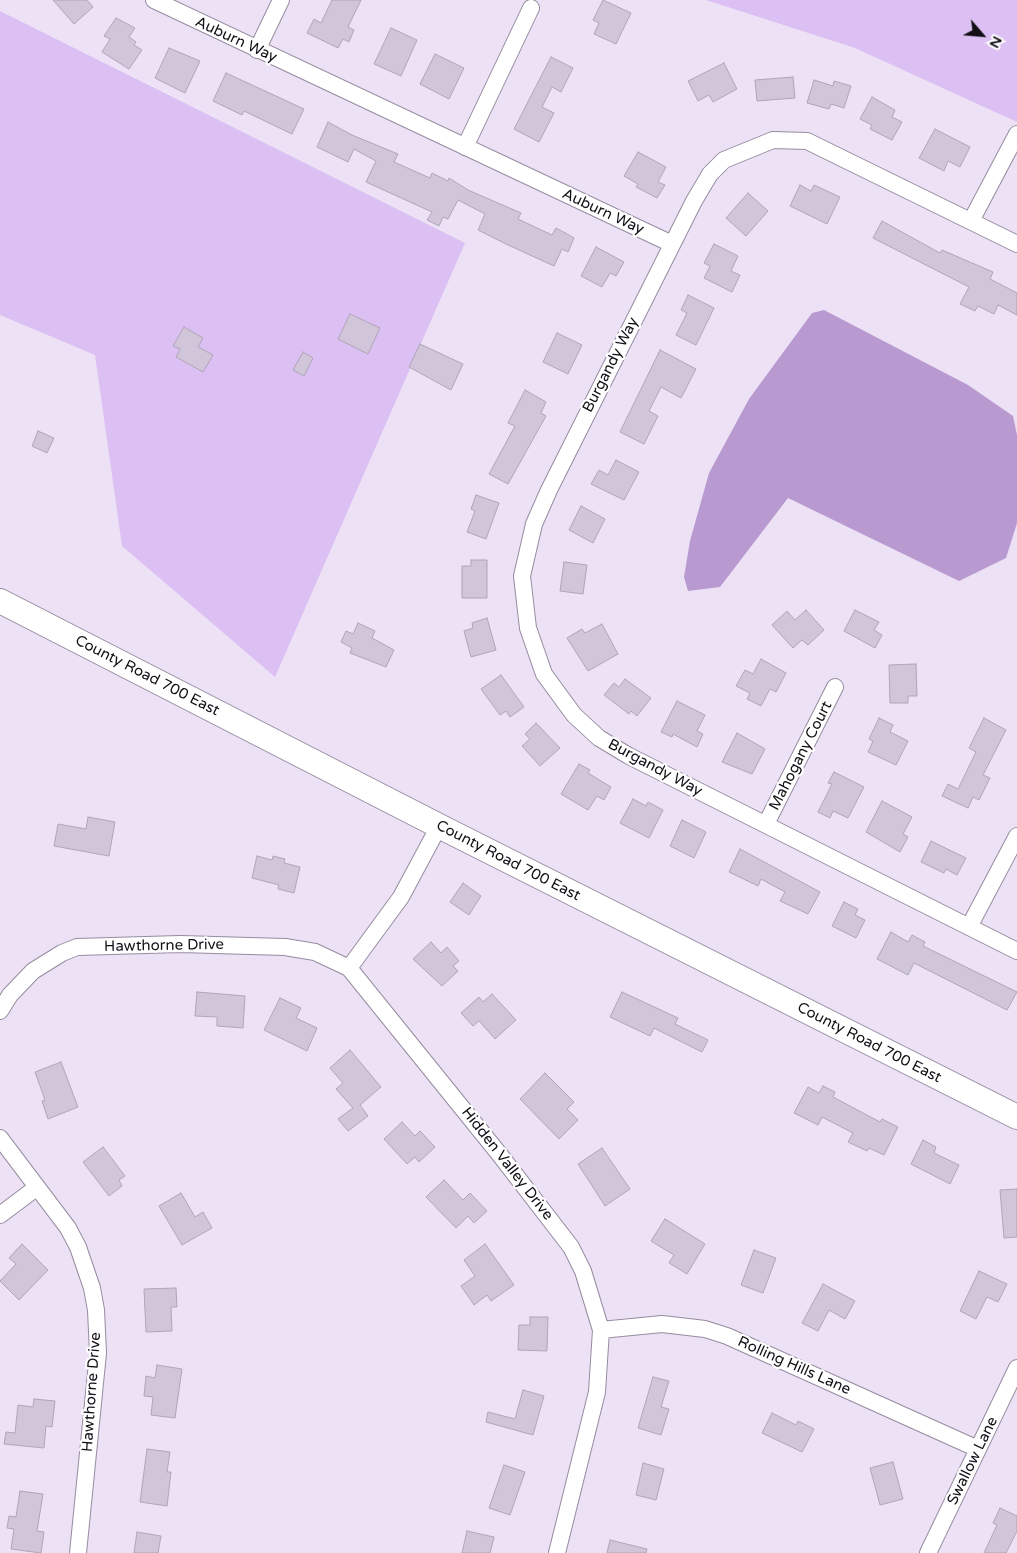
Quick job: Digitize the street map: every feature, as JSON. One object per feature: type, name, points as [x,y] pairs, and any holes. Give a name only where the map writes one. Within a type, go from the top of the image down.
[{"type":"main road","name":"County Road 700 East","points":[[0,601],[439,826],[1017,1117]]},
{"type":"street","name":"Auburn Way","points":[[154,0],[672,244]]},
{"type":"street","points":[[257,50],[280,0]]},
{"type":"street","points":[[465,147],[531,8]]},
{"type":"street","points":[[971,221],[1017,134]]},
{"type":"street","points":[[672,244],[704,183],[716,167],[724,160],[740,152],[773,140],[807,141],[1017,244]]},
{"type":"street","name":"Burgandy Way","points":[[672,244],[539,512],[524,562],[522,576],[524,609],[532,644],[544,674],[574,715],[599,738],[629,756],[1017,951]]},
{"type":"street","name":"Mahogany Court","points":[[766,824],[835,687]]},
{"type":"street","points":[[348,968],[401,897],[439,826]]},
{"type":"street","points":[[969,927],[1017,836]]},
{"type":"street","name":"Hawthorne Drive","points":[[0,1011],[10,994],[33,971],[62,953],[77,947],[180,944],[285,946],[315,952],[348,968]]},
{"type":"street","name":"Hidden Valley Drive","points":[[348,968],[450,1092],[571,1247],[583,1271],[600,1330],[598,1392],[557,1553]]},
{"type":"street","name":"Hawthorne Drive","points":[[0,1138],[68,1228],[78,1247],[92,1288],[96,1310],[98,1353],[78,1553]]},
{"type":"street","points":[[0,1215],[36,1188]]},
{"type":"street","name":"Rolling Hills Lane","points":[[600,1330],[662,1324],[705,1329],[727,1336],[978,1449]]},
{"type":"street","name":"Swallow Lane","points":[[928,1553],[1017,1368]]},
{"type":"shaded area","points":[[706,0],[1017,0],[1017,122],[855,48]]},
{"type":"shaded area","points":[[0,11],[465,243],[275,677],[122,546],[95,355],[0,315]]},
{"type":"shaded area","points":[[824,310],[968,385],[1013,416],[1017,435],[1017,523],[1006,558],[959,581],[788,498],[720,587],[688,591],[684,577],[690,541],[709,473],[749,399],[812,313]]},
{"type":"building","points":[[53,0],[87,0],[93,7],[74,24]]},
{"type":"building","points":[[332,0],[361,0],[348,27],[354,30],[349,42],[343,39],[338,48],[307,33],[314,19],[321,23]]},
{"type":"building","points":[[603,0],[631,13],[616,44],[594,34],[599,23],[593,20]]},
{"type":"building","points":[[116,18],[135,28],[129,37],[136,42],[134,45],[142,50],[129,69],[102,52],[110,39],[104,36]]},
{"type":"building","points":[[391,28],[417,40],[401,76],[374,64]]},
{"type":"building","points":[[169,48],[200,61],[185,93],[155,78]]},
{"type":"building","points":[[435,54],[464,68],[449,99],[420,84]]},
{"type":"building","points":[[551,57],[573,68],[561,92],[552,87],[542,107],[554,113],[539,142],[514,129]]},
{"type":"building","points":[[724,63],[737,89],[713,102],[709,95],[698,101],[688,81]]},
{"type":"building","points":[[226,73],[304,109],[292,134],[244,111],[242,115],[213,101]]},
{"type":"building","points":[[793,77],[795,98],[757,101],[755,80]]},
{"type":"building","points":[[814,80],[833,86],[834,81],[851,86],[844,108],[831,104],[829,109],[807,103]]},
{"type":"building","points":[[872,97],[895,110],[892,117],[902,122],[892,140],[870,129],[872,125],[860,119]]},
{"type":"building","points":[[328,122],[352,135],[398,154],[394,162],[430,178],[432,173],[448,181],[449,178],[468,190],[521,213],[518,219],[552,235],[556,228],[569,235],[574,238],[568,252],[562,249],[554,266],[506,244],[478,230],[485,214],[458,200],[448,219],[443,217],[439,226],[427,220],[432,212],[366,182],[376,161],[354,149],[348,162],[317,147]]},
{"type":"building","points":[[935,129],[970,147],[960,167],[948,161],[944,171],[919,158]]},
{"type":"building","points":[[638,152],[666,167],[658,182],[665,185],[657,198],[636,187],[638,184],[624,176]]},
{"type":"building","points":[[800,185],[811,191],[814,185],[840,197],[827,224],[790,206]]},
{"type":"building","points":[[748,193],[768,211],[746,236],[726,218]]},
{"type":"building","points":[[882,221],[940,253],[942,250],[993,272],[990,279],[1017,293],[1017,315],[998,305],[994,314],[978,306],[975,311],[960,304],[969,287],[873,238]]},
{"type":"building","points":[[714,244],[738,256],[731,271],[740,275],[732,292],[704,278],[710,266],[704,263]]},
{"type":"building","points":[[596,247],[624,262],[616,276],[610,273],[602,287],[581,276]]},
{"type":"building","points":[[688,295],[714,308],[696,345],[676,335],[687,313],[681,310]]},
{"type":"building","points":[[350,314],[380,328],[368,354],[338,339]]},
{"type":"building","points":[[184,327],[203,338],[198,347],[213,355],[203,372],[176,357],[180,349],[173,346]]},
{"type":"building","points":[[557,333],[582,345],[568,374],[543,362]]},
{"type":"building","points":[[420,344],[463,364],[451,390],[409,367]]},
{"type":"building","points":[[660,350],[696,369],[681,398],[661,387],[649,411],[658,416],[644,444],[620,432]]},
{"type":"building","points":[[303,352],[313,358],[304,376],[293,370]]},
{"type":"building","points":[[525,390],[546,402],[541,413],[546,416],[508,484],[489,474],[515,426],[508,423]]},
{"type":"building","points":[[38,431],[54,438],[47,453],[32,446]]},
{"type":"building","points":[[616,460],[639,472],[624,500],[591,484],[599,470],[608,475]]},
{"type":"building","points":[[476,495],[499,503],[486,539],[467,532],[475,511],[471,509]]},
{"type":"building","points":[[581,506],[605,519],[593,543],[569,530]]},
{"type":"building","points":[[471,560],[487,560],[487,598],[462,598],[462,566],[471,566]]},
{"type":"building","points":[[564,562],[587,565],[583,594],[560,591]]},
{"type":"building","points":[[806,610],[824,630],[808,645],[802,640],[793,648],[772,625],[787,611],[795,620]]},
{"type":"building","points":[[855,610],[879,622],[874,630],[882,635],[875,648],[844,631]]},
{"type":"building","points":[[487,618],[496,650],[471,657],[464,631],[473,628],[472,623]]},
{"type":"building","points":[[358,623],[375,631],[372,638],[394,650],[386,667],[350,653],[352,648],[341,642],[346,631],[353,634]]},
{"type":"building","points":[[602,624],[618,654],[588,671],[567,638],[582,629],[585,633]]},
{"type":"building","points":[[761,659],[786,673],[776,692],[770,689],[761,706],[747,699],[750,693],[736,686],[745,670],[753,674]]},
{"type":"building","points":[[916,664],[917,696],[908,696],[908,703],[890,703],[889,665]]},
{"type":"building","points":[[501,675],[524,707],[510,717],[506,711],[500,715],[481,689]]},
{"type":"building","points":[[625,679],[651,698],[637,716],[631,711],[629,714],[604,695],[614,683],[619,687]]},
{"type":"building","points":[[677,701],[705,715],[697,731],[703,734],[697,747],[673,734],[672,737],[661,732]]},
{"type":"building","points":[[879,718],[893,725],[890,732],[908,741],[896,765],[868,752],[873,741],[869,739]]},
{"type":"building","points":[[984,718],[1006,730],[983,775],[990,778],[979,800],[973,797],[968,808],[942,796],[948,784],[958,789],[976,752],[969,748]]},
{"type":"building","points":[[536,723],[560,748],[540,766],[522,746],[530,739],[525,734]]},
{"type":"building","points":[[737,733],[765,749],[752,774],[722,762]]},
{"type":"building","points":[[579,764],[590,770],[588,773],[611,787],[604,800],[597,796],[588,810],[561,794]]},
{"type":"building","points":[[834,772],[864,787],[848,818],[833,811],[830,818],[818,812],[832,784],[828,783]]},
{"type":"building","points":[[633,799],[646,806],[648,802],[663,810],[649,838],[620,823]]},
{"type":"building","points":[[882,801],[912,817],[903,834],[908,837],[900,852],[866,832]]},
{"type":"building","points":[[88,817],[115,822],[109,856],[54,846],[58,824],[86,829]]},
{"type":"building","points":[[682,820],[706,832],[694,858],[670,846]]},
{"type":"building","points":[[931,841],[966,858],[957,875],[946,869],[944,873],[921,862]]},
{"type":"building","points":[[740,849],[820,892],[808,914],[780,901],[785,892],[761,879],[758,886],[729,872]]},
{"type":"building","points":[[257,856],[272,860],[273,856],[285,859],[284,863],[300,867],[294,893],[278,889],[279,885],[252,878]]},
{"type":"building","points":[[463,883],[481,896],[469,915],[450,902]]},
{"type":"building","points":[[844,902],[858,909],[855,915],[865,920],[856,938],[832,926]]},
{"type":"building","points":[[891,932],[908,942],[912,935],[925,942],[923,946],[1017,992],[1007,1010],[914,963],[908,975],[877,959]]},
{"type":"building","points":[[431,942],[441,953],[447,947],[459,961],[453,966],[458,971],[442,986],[413,959]]},
{"type":"building","points":[[197,992],[245,996],[243,1028],[217,1026],[217,1017],[195,1016]]},
{"type":"building","points":[[622,992],[678,1018],[675,1024],[708,1040],[702,1052],[654,1028],[650,1036],[610,1017]]},
{"type":"building","points":[[492,994],[516,1020],[495,1039],[479,1021],[473,1026],[461,1013],[479,997],[483,1002]]},
{"type":"building","points":[[280,998],[301,1008],[296,1018],[317,1028],[307,1051],[264,1030]]},
{"type":"building","points":[[350,1050],[381,1087],[360,1105],[368,1116],[348,1131],[338,1119],[353,1108],[336,1089],[343,1083],[330,1068]]},
{"type":"building","points":[[61,1062],[78,1107],[48,1119],[42,1101],[45,1100],[35,1072]]},
{"type":"building","points":[[545,1073],[574,1102],[567,1109],[578,1120],[559,1139],[520,1099]]},
{"type":"building","points":[[823,1086],[835,1092],[833,1097],[880,1122],[882,1119],[898,1127],[884,1155],[869,1148],[867,1151],[848,1142],[853,1133],[822,1117],[818,1125],[794,1113],[808,1087],[819,1093]]},
{"type":"building","points":[[402,1122],[415,1136],[420,1131],[435,1147],[419,1162],[415,1157],[407,1164],[384,1139]]},
{"type":"building","points":[[923,1140],[936,1147],[934,1153],[959,1165],[950,1184],[911,1164]]},
{"type":"building","points":[[103,1147],[125,1176],[119,1180],[122,1186],[109,1196],[83,1162]]},
{"type":"building","points":[[602,1148],[630,1189],[605,1206],[578,1164]]},
{"type":"building","points":[[444,1180],[463,1200],[470,1193],[487,1211],[474,1223],[468,1216],[456,1228],[426,1197]]},
{"type":"building","points":[[1017,1189],[1017,1237],[1004,1238],[1000,1190]]},
{"type":"building","points":[[181,1193],[195,1217],[203,1212],[212,1228],[182,1245],[159,1206]]},
{"type":"building","points":[[665,1219],[705,1244],[687,1274],[669,1263],[674,1255],[651,1241]]},
{"type":"building","points":[[22,1244],[48,1270],[19,1300],[0,1281],[16,1264],[9,1258]]},
{"type":"building","points":[[485,1244],[514,1285],[491,1301],[487,1295],[474,1305],[461,1286],[475,1276],[464,1260]]},
{"type":"building","points":[[754,1250],[776,1258],[763,1293],[741,1285]]},
{"type":"building","points":[[979,1271],[1007,1284],[998,1302],[987,1297],[976,1319],[960,1311]]},
{"type":"building","points":[[823,1284],[855,1301],[845,1319],[829,1310],[818,1331],[802,1323]]},
{"type":"building","points":[[176,1288],[177,1307],[171,1307],[172,1331],[146,1332],[144,1289]]},
{"type":"building","points":[[530,1317],[548,1317],[547,1351],[518,1350],[519,1325],[530,1325]]},
{"type":"building","points":[[157,1365],[182,1369],[175,1418],[151,1415],[153,1397],[144,1396],[146,1376],[155,1378]]},
{"type":"building","points":[[653,1377],[669,1381],[661,1407],[669,1409],[661,1435],[638,1428]]},
{"type":"building","points":[[523,1390],[544,1396],[533,1435],[486,1422],[488,1412],[515,1419]]},
{"type":"building","points":[[34,1399],[55,1401],[52,1427],[46,1426],[44,1448],[4,1444],[6,1432],[15,1433],[18,1405],[33,1407]]},
{"type":"building","points":[[772,1413],[796,1425],[798,1421],[814,1429],[802,1452],[762,1433]]},
{"type":"building","points":[[147,1449],[170,1452],[167,1472],[171,1472],[167,1506],[140,1502]]},
{"type":"building","points":[[893,1462],[903,1499],[880,1505],[870,1468]]},
{"type":"building","points":[[643,1463],[664,1469],[656,1500],[636,1495]]},
{"type":"building","points":[[504,1465],[525,1472],[510,1515],[489,1508]]},
{"type":"building","points":[[20,1491],[43,1494],[37,1531],[44,1532],[41,1553],[11,1549],[14,1529],[7,1528],[9,1516],[16,1517]]},
{"type":"building","points":[[1000,1508],[1017,1516],[1017,1531],[1006,1553],[984,1553],[997,1525],[993,1523]]},
{"type":"building","points":[[467,1531],[494,1537],[490,1553],[462,1553]]},
{"type":"building","points":[[137,1532],[161,1536],[158,1553],[134,1553]]},
{"type":"building","points":[[610,1540],[647,1549],[646,1553],[607,1553]]}]
